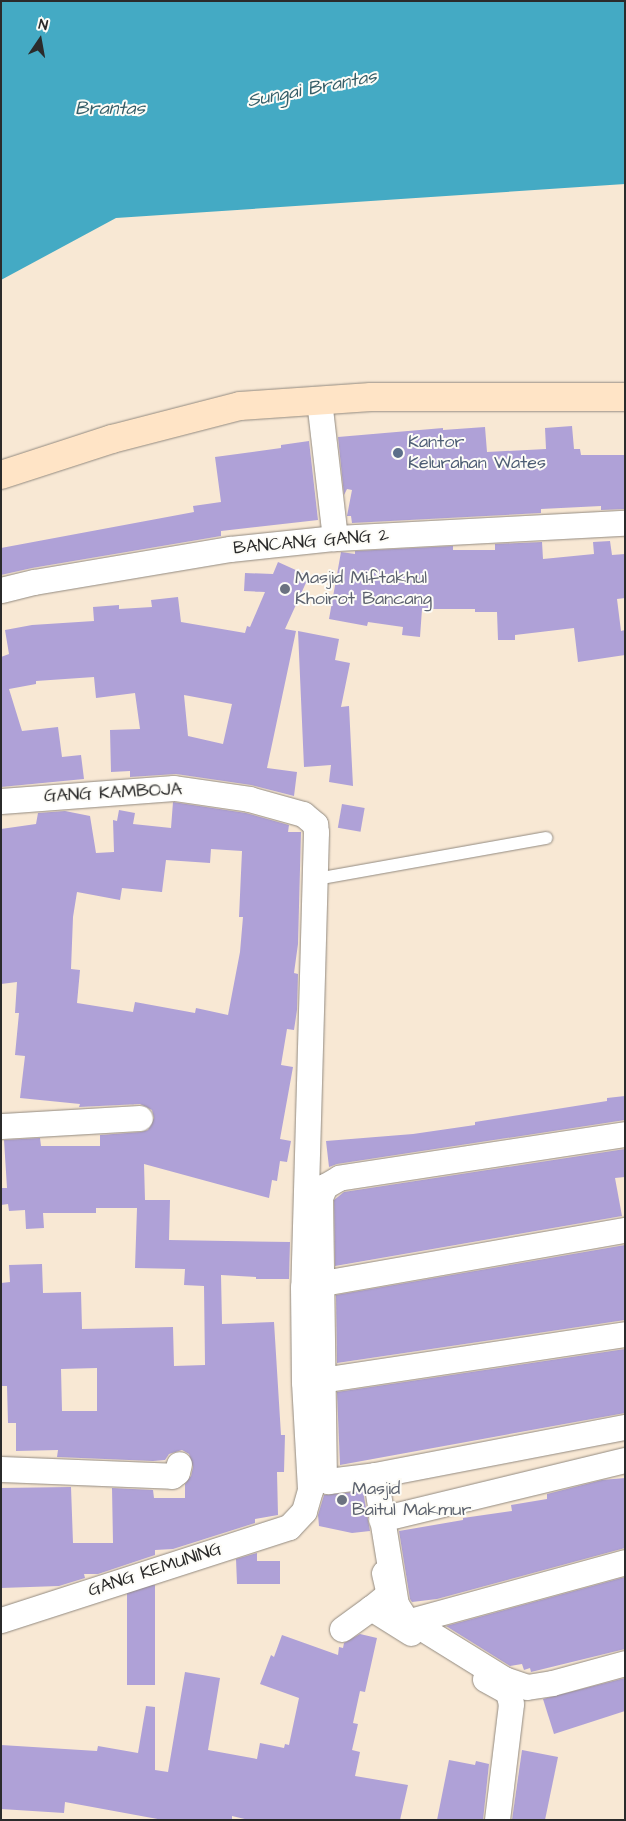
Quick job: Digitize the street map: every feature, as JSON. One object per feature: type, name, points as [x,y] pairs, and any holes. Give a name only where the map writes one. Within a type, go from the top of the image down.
[{"type":"main road","points":[[1,475],[112,439],[240,406],[371,397],[625,397]]},
{"type":"street","points":[[319,400],[336,538]]},
{"type":"street","name":"BANCANG GANG 2","points":[[1,590],[34,582],[230,549],[336,538],[625,523]]},
{"type":"street","name":"GANG KAMBOJA","points":[[1,801],[147,788],[174,788],[249,799],[303,814],[310,818],[316,832],[316,878]]},
{"type":"street","points":[[316,878],[312,1286],[313,1381],[324,1477],[328,1481],[375,1475],[625,1427]]},
{"type":"street","points":[[1,1126],[140,1118]]},
{"type":"street","points":[[312,1286],[320,1197],[331,1181],[625,1134]]},
{"type":"street","points":[[312,1286],[625,1230]]},
{"type":"street","points":[[313,1381],[625,1334]]},
{"type":"street","name":"GANG KEMUNING","points":[[1,1620],[288,1527],[304,1511],[310,1490],[313,1381]]},
{"type":"street","points":[[381,1519],[625,1460]]},
{"type":"street","points":[[1,1469],[172,1476],[177,1472],[179,1464]]},
{"type":"street","points":[[375,1475],[396,1604],[404,1617],[504,1680],[527,1687],[552,1683],[625,1663]]},
{"type":"street","points":[[342,1629],[386,1596],[388,1591],[382,1559]]},
{"type":"street","points":[[410,1621],[625,1562]]},
{"type":"street","points":[[371,1608],[508,1692],[511,1704],[497,1820]]},
{"type":"lane","points":[[316,878],[546,838]]},
{"type":"water","name":"Brantas","points":[[1,1],[625,1],[625,184],[116,218],[1,280]]},
{"type":"building","points":[[572,426],[574,449],[580,449],[581,455],[625,455],[625,509],[601,510],[601,506],[541,509],[541,513],[352,523],[351,516],[347,516],[352,490],[347,489],[344,495],[338,437],[443,428],[443,430],[485,427],[487,452],[546,449],[545,428]]},
{"type":"building","points":[[309,441],[318,520],[221,531],[221,536],[1,575],[1,548],[194,512],[193,506],[221,502],[215,457],[281,448],[281,445]]},
{"type":"building","points":[[610,541],[612,555],[625,554],[625,598],[617,599],[621,631],[625,630],[625,655],[578,662],[574,628],[515,635],[515,640],[498,640],[497,612],[475,612],[475,609],[422,609],[420,637],[402,635],[403,627],[368,622],[367,626],[329,619],[341,552],[355,554],[355,551],[453,546],[453,550],[495,550],[495,544],[542,542],[543,559],[594,554],[593,542]]},
{"type":"building","points":[[278,562],[309,576],[285,629],[296,631],[267,768],[297,772],[294,796],[251,785],[176,774],[130,777],[130,771],[111,772],[110,730],[140,729],[135,693],[96,698],[94,677],[36,681],[36,684],[9,689],[22,731],[58,727],[62,757],[81,755],[84,779],[1,787],[1,657],[9,654],[5,630],[32,625],[94,621],[93,607],[119,605],[119,609],[152,607],[151,600],[178,597],[181,622],[245,633],[247,626],[250,627],[265,592],[244,591],[245,573],[273,574]],"holes":[[[184,695],[232,704],[223,744],[188,736]]]},
{"type":"building","points":[[298,631],[339,639],[335,660],[350,663],[341,707],[349,706],[353,786],[329,782],[331,765],[304,767]]},
{"type":"building","points":[[173,802],[246,813],[289,825],[288,832],[301,832],[298,944],[294,973],[298,974],[297,1010],[294,1030],[287,1029],[281,1065],[293,1067],[280,1139],[291,1141],[287,1162],[280,1161],[277,1181],[272,1180],[269,1198],[144,1164],[145,1200],[170,1200],[169,1240],[290,1242],[289,1279],[256,1279],[256,1277],[221,1275],[222,1324],[274,1322],[281,1435],[285,1435],[284,1472],[277,1472],[278,1515],[255,1519],[255,1523],[173,1549],[155,1550],[155,1555],[98,1574],[84,1574],[85,1578],[59,1586],[1,1588],[1,1488],[71,1487],[73,1543],[113,1543],[112,1488],[153,1490],[154,1498],[185,1498],[185,1484],[191,1476],[193,1467],[189,1454],[182,1450],[169,1454],[165,1460],[153,1461],[57,1457],[58,1450],[16,1451],[16,1423],[8,1423],[7,1386],[1,1386],[1,1283],[10,1282],[9,1265],[42,1264],[43,1293],[81,1292],[82,1329],[173,1327],[174,1366],[205,1365],[204,1286],[184,1285],[185,1269],[135,1268],[137,1208],[96,1208],[96,1213],[43,1213],[44,1228],[26,1229],[25,1210],[9,1211],[8,1204],[1,1205],[1,1188],[7,1188],[4,1140],[40,1138],[41,1146],[100,1146],[100,1135],[148,1130],[154,1118],[152,1110],[140,1104],[79,1107],[80,1104],[20,1098],[25,1056],[15,1055],[19,1013],[15,1013],[17,982],[1,984],[1,829],[36,824],[38,813],[65,811],[90,816],[96,853],[114,852],[113,820],[117,821],[119,810],[135,813],[133,824],[171,828]],"holes":[[[211,849],[242,851],[239,917],[243,917],[240,952],[228,1015],[196,1008],[195,1013],[135,1002],[133,1012],[77,1003],[80,970],[71,969],[73,917],[77,892],[120,900],[122,888],[162,892],[166,860],[210,863]],[[97,1368],[97,1411],[62,1411],[61,1369]]]},
{"type":"building","points":[[342,804],[365,808],[360,832],[338,828]]},
{"type":"building","points":[[625,1096],[625,1120],[337,1164],[329,1167],[326,1141],[413,1134],[475,1125],[475,1122],[607,1101],[607,1098]]},
{"type":"building","points":[[625,1149],[625,1177],[615,1178],[622,1216],[335,1266],[334,1200],[344,1192]]},
{"type":"building","points":[[625,1245],[625,1320],[337,1363],[336,1295]]},
{"type":"building","points":[[625,1349],[625,1413],[340,1465],[337,1392]]},
{"type":"building","points":[[625,1478],[625,1548],[437,1599],[412,1602],[410,1599],[399,1531],[463,1520],[463,1518],[512,1511],[511,1505],[547,1499],[547,1494],[602,1480]]},
{"type":"building","points":[[363,1491],[370,1531],[352,1533],[319,1526],[318,1515],[324,1495]]},
{"type":"building","points":[[257,1553],[257,1561],[280,1561],[280,1584],[237,1584],[236,1559]]},
{"type":"building","points":[[625,1577],[625,1649],[531,1672],[530,1668],[524,1670],[522,1664],[510,1666],[446,1626]]},
{"type":"building","points":[[127,1585],[155,1585],[155,1685],[127,1685]]},
{"type":"building","points":[[360,1634],[377,1638],[365,1692],[360,1691],[353,1723],[358,1724],[352,1750],[360,1752],[355,1776],[408,1785],[400,1820],[249,1820],[232,1816],[232,1820],[163,1820],[65,1802],[64,1813],[1,1809],[1,1745],[97,1751],[98,1746],[138,1753],[146,1706],[155,1707],[155,1770],[168,1772],[185,1672],[220,1678],[208,1750],[257,1759],[260,1743],[284,1748],[285,1744],[289,1745],[299,1698],[260,1684],[271,1655],[274,1657],[282,1635],[338,1655],[339,1647],[343,1648],[344,1643]]},
{"type":"building","points":[[625,1678],[625,1711],[554,1734],[543,1699]]},
{"type":"building","points":[[522,1750],[558,1757],[545,1820],[512,1820]]},
{"type":"building","points":[[449,1760],[475,1765],[476,1761],[489,1764],[483,1820],[437,1820]]},
{"type":"place","name":"Kantor Kelurahan Wates","points":[[398,453]]},
{"type":"place","name":"Masjid Miftakhul Khoirot Bancang","points":[[285,589]]},
{"type":"place","name":"Masjid Baitul Makmur","points":[[342,1500]]},
{"type":"water label","name":"Sungai Brantas","points":[[312,89]]}]
